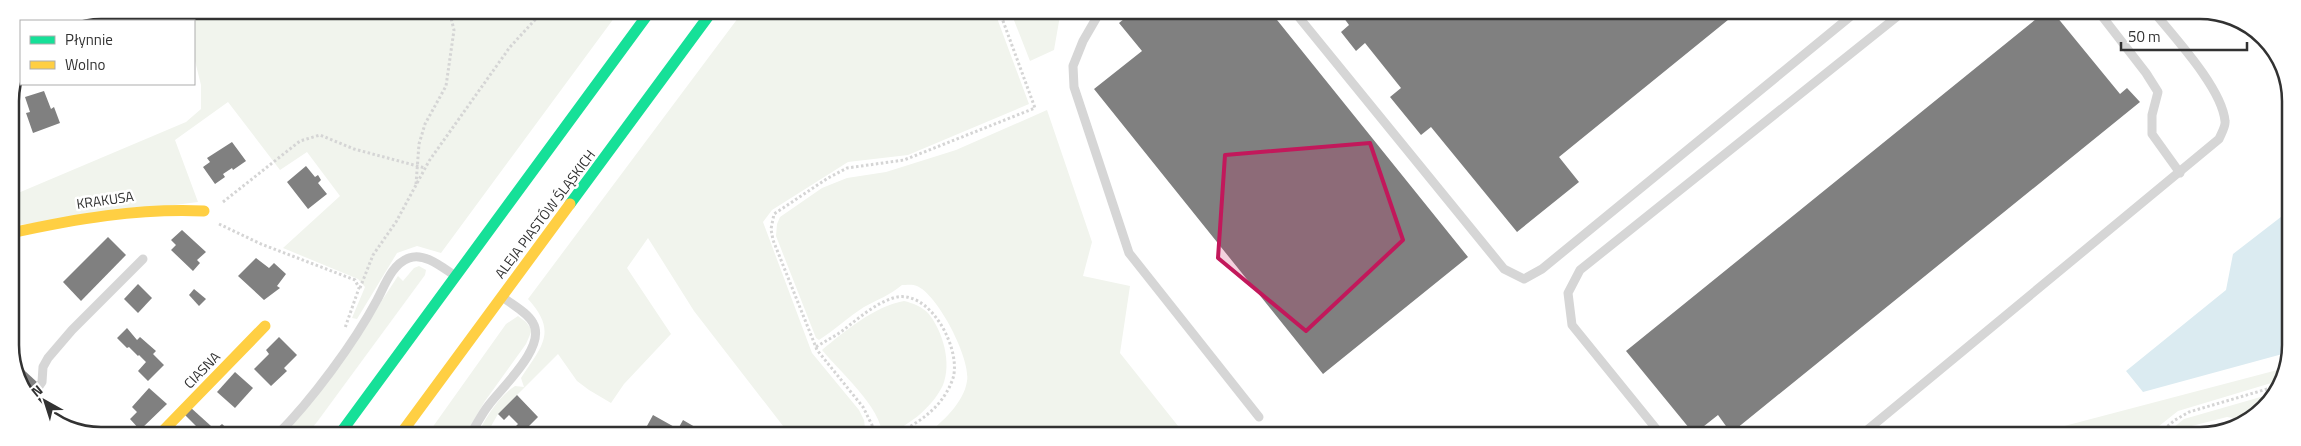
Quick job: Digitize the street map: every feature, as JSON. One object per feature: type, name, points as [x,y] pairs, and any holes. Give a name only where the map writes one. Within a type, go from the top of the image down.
[{"type":"main road","points":[[345,427],[645,19]]},
{"type":"main road","name":"ALEJA PIASTÓW ŚLĄSKICH","points":[[406,427],[706,19]]},
{"type":"main road","name":"KRAKUSA","points":[[19,231],[94,215],[141,210],[204,211]]},
{"type":"main road","name":"CIASNA","points":[[167,427],[265,326]]},
{"type":"lane","points":[[1096,19],[1083,41],[1073,66],[1074,87],[1128,253],[1259,417]]},
{"type":"lane","points":[[1300,19],[1504,269],[1524,279],[1542,268],[1847,19]]},
{"type":"lane","points":[[1655,427],[1572,325],[1568,293],[1580,270],[1894,19]]},
{"type":"lane","points":[[2104,19],[2146,73],[2158,92],[2152,116],[2152,134],[2180,173]]},
{"type":"lane","points":[[1871,427],[2219,139],[2226,123],[2220,100],[2192,60],[2159,19]]},
{"type":"lane","points":[[284,427],[309,398],[342,353],[370,312],[391,273],[402,261],[411,257],[433,260],[456,276]]},
{"type":"lane","points":[[35,393],[42,382],[44,367],[48,358],[72,330],[143,259]]},
{"type":"lane","points":[[475,427],[486,407],[522,365],[536,342],[536,331],[533,322],[502,297]]},
{"type":"path","points":[[416,185],[418,144],[425,124],[446,86],[454,30],[451,19]]},
{"type":"path","points":[[345,329],[373,255],[396,222],[425,168],[470,100],[510,47],[536,19]]},
{"type":"path","points":[[872,427],[863,407],[816,347],[772,240],[771,229],[774,214],[846,168],[886,163],[913,157],[1034,108],[1002,19]]},
{"type":"path","points":[[359,288],[355,280],[261,244],[210,219],[204,211],[221,204],[300,141],[320,135],[354,149],[425,168]]},
{"type":"path","points":[[816,347],[844,329],[864,312],[894,297],[918,300],[926,306],[942,327],[949,342],[955,369],[947,391],[935,408],[910,427]]},
{"type":"path","points":[[2167,427],[2189,412],[2269,388]]},
{"type":"highlighted area","points":[[1370,143],[1403,240],[1306,331],[1218,258],[1225,155]]},
{"type":"shaded area","points":[[613,19],[441,253],[417,246],[397,253],[357,319],[352,318],[365,287],[358,279],[283,248],[340,196],[307,152],[280,170],[228,102],[175,140],[198,202],[19,225],[19,193],[186,122],[201,109],[201,85],[195,61],[195,20],[185,20]]},
{"type":"shaded area","points":[[737,19],[997,19],[1029,104],[908,155],[848,162],[772,210],[763,222],[812,353],[859,410],[865,427],[784,427],[694,311],[648,238],[627,268],[671,334],[624,384],[611,403],[577,381],[558,354],[498,414],[491,427],[481,427],[503,396],[515,386],[524,387],[521,378],[544,339],[543,321],[528,299]]},
{"type":"shaded area","points":[[1014,19],[1059,19],[1054,50],[1030,61]]},
{"type":"shaded area","points":[[1047,110],[1092,242],[1083,276],[1130,286],[1120,353],[1179,427],[935,427],[957,405],[965,389],[967,371],[964,358],[943,314],[925,292],[915,285],[902,285],[888,295],[864,307],[819,340],[816,338],[776,236],[780,217],[822,188],[847,178],[886,172],[956,150]]},
{"type":"shaded area","points":[[2282,216],[2282,354],[2143,392],[2126,371],[2226,290],[2233,254]]},
{"type":"shaded area","points":[[419,266],[426,270],[425,275],[317,422],[313,427],[290,427],[373,314],[398,276],[403,281],[414,268]]},
{"type":"shaded area","points":[[904,301],[914,304],[928,313],[942,338],[947,367],[943,385],[925,409],[902,427],[881,427],[875,413],[858,390],[822,350],[850,327],[882,308]]},
{"type":"shaded area","points":[[518,316],[532,330],[526,344],[485,401],[470,427],[433,427],[506,324]]},
{"type":"shaded area","points":[[2279,370],[2273,383],[2178,411],[2158,427],[2060,427]]},
{"type":"shaded area","points":[[2264,396],[2254,407],[2236,418],[2227,417],[2188,427],[2174,427],[2184,419]]},
{"type":"building","points":[[1124,19],[1276,19],[1468,257],[1323,374],[1094,89],[1142,51],[1119,23]]},
{"type":"building","points":[[1345,19],[1729,19],[1559,157],[1579,182],[1517,232],[1431,127],[1421,135],[1390,97],[1401,88],[1365,43],[1356,51],[1341,32],[1349,25]]},
{"type":"building","points":[[2036,19],[2059,19],[2120,94],[2127,88],[2140,102],[1738,427],[1727,427],[1718,415],[1703,427],[1688,427],[1626,351]]},
{"type":"building","points":[[44,91],[51,109],[54,107],[60,123],[33,133],[26,113],[30,112],[25,97]]},
{"type":"building","points":[[232,142],[246,161],[223,174],[225,177],[215,184],[203,167],[210,162],[207,158]]},
{"type":"building","points":[[306,166],[315,177],[318,175],[321,180],[318,183],[327,194],[308,209],[287,182]]},
{"type":"building","points":[[182,230],[206,252],[197,260],[200,263],[193,271],[171,250],[176,245],[171,240]]},
{"type":"building","points":[[108,237],[126,255],[81,301],[63,282]]},
{"type":"building","points":[[256,258],[269,268],[274,263],[286,274],[277,286],[280,288],[264,300],[238,276]]},
{"type":"building","points":[[138,284],[152,298],[138,313],[124,299]]},
{"type":"building","points":[[194,289],[206,299],[199,306],[189,295]]},
{"type":"building","points":[[127,328],[137,340],[140,337],[156,351],[153,354],[164,365],[148,381],[138,371],[146,362],[117,338]]},
{"type":"building","points":[[279,337],[297,355],[284,368],[287,371],[271,386],[254,369],[269,354],[266,350]]},
{"type":"building","points":[[22,368],[38,383],[32,389]]},
{"type":"building","points":[[235,372],[253,388],[235,408],[217,392]]},
{"type":"building","points":[[149,388],[167,404],[143,427],[137,427],[130,419],[137,412],[132,407]]},
{"type":"building","points":[[517,395],[538,417],[528,427],[515,427],[518,424],[509,415],[504,420],[498,414]]},
{"type":"building","points":[[190,407],[211,426],[197,427],[184,414]]},
{"type":"building","points":[[653,415],[674,427],[646,427]]},
{"type":"building","points":[[683,420],[695,427],[679,427]]},
{"type":"traffic: fast","points":[[345,427],[644,19]]},
{"type":"traffic: fast","points":[[570,204],[706,19]]},
{"type":"traffic: slow","points":[[406,427],[570,204]]},
{"type":"traffic: slow","points":[[19,231],[59,223],[131,213],[204,211]]},
{"type":"traffic: slow","points":[[167,427],[265,326]]}]
